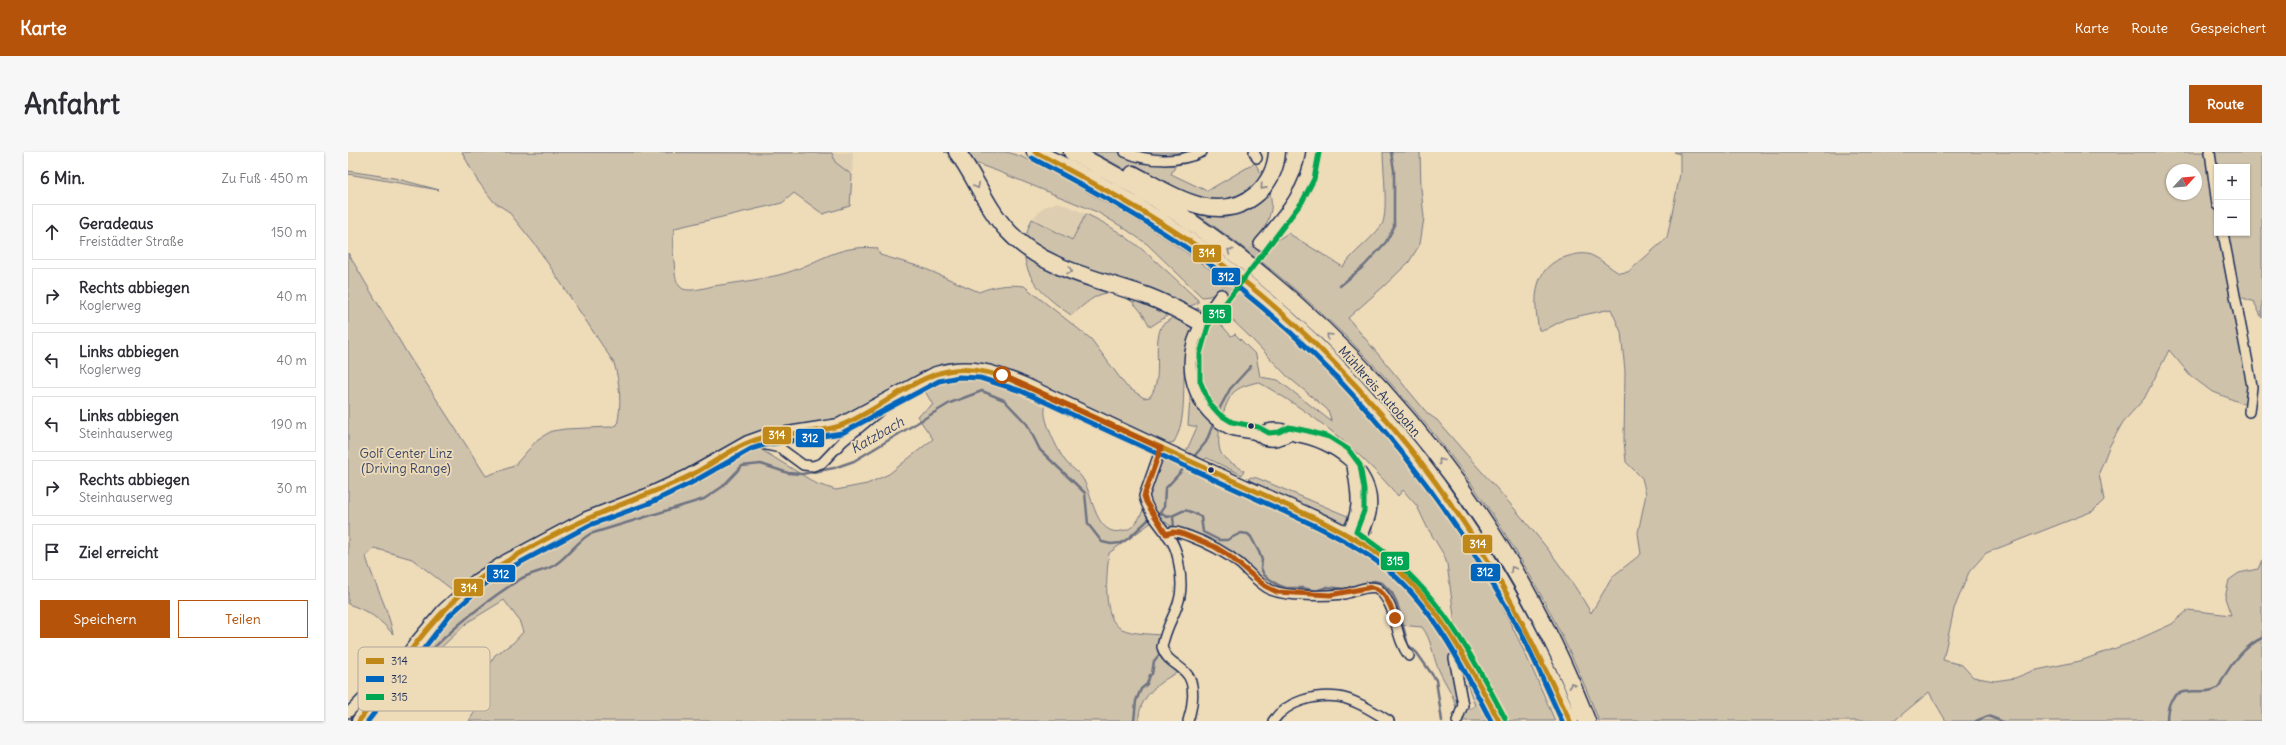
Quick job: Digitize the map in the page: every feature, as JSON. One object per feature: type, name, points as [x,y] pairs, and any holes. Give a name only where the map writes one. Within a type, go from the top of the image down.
[{"type":"highway","points":[[957,152],[998,219],[1008,232],[1035,254],[1082,275],[1165,303],[1202,323]]},
{"type":"highway","name":"Mühlkreis Autobahn","points":[[1034,152],[1114,193],[1219,262],[1300,330],[1366,397],[1432,476],[1490,562],[1536,645],[1570,721]]},
{"type":"highway","points":[[1076,154],[1117,166],[1192,204],[1207,208],[1222,208],[1245,202],[1261,189],[1273,170],[1277,152]]},
{"type":"highway","name":"Mühlkreis Autobahn","points":[[1076,154],[1178,214],[1255,271],[1311,319],[1364,370],[1394,403],[1447,469],[1505,554],[1549,634],[1587,721]]},
{"type":"main road","points":[[414,647],[431,625],[454,601],[477,581],[506,562],[587,519],[668,487],[748,443],[762,438],[839,426],[924,379],[947,370],[976,369],[987,371],[1024,385],[1360,542],[1387,561],[1408,581],[1439,616],[1460,650],[1499,721]]},
{"type":"main road","points":[[359,721],[366,711]]},
{"type":"street","points":[[1125,152],[1134,156],[1160,160],[1188,157],[1202,152]]},
{"type":"street","points":[[1260,244],[1296,198],[1306,176],[1312,152]]},
{"type":"street","points":[[2210,152],[2216,200]]},
{"type":"street","points":[[2223,236],[2252,386],[2249,412]]},
{"type":"street","points":[[1221,295],[1202,323],[1193,346],[1191,376],[1198,397],[1215,418],[1234,430],[1256,434],[1264,439],[1274,440],[1284,439],[1290,434],[1324,443],[1342,454],[1365,479],[1370,503],[1367,522],[1360,542]]},
{"type":"street","points":[[748,443],[770,444],[780,448],[803,465],[814,466],[822,463],[830,457],[839,445],[880,412],[896,395]]},
{"type":"street","points":[[1161,448],[1144,496],[1154,517],[1173,533],[1202,541],[1228,555],[1261,583],[1277,592],[1330,595],[1372,587],[1376,588],[1387,600],[1392,610],[1401,643],[1408,656]]},
{"type":"street","points":[[1347,535],[1354,522],[1358,504],[1353,466]]},
{"type":"street","points":[[1173,533],[1183,588],[1181,600],[1163,639],[1162,647],[1164,654],[1189,677],[1192,701],[1188,721]]},
{"type":"street","points":[[1457,721],[1462,705],[1454,658],[1460,650]]},
{"type":"street","points":[[1273,721],[1280,712],[1293,703],[1302,700],[1326,697],[1350,701],[1389,721]]},
{"type":"street","points":[[348,713],[358,703]]},
{"type":"shaded area","points":[[853,152],[852,175],[835,162],[832,153]]},
{"type":"shaded area","points":[[1058,202],[1086,214],[1072,240],[1032,219],[1044,207]]},
{"type":"green space","name":"Golf Center Linz (Driving Range)","points":[[462,152],[832,153],[835,162],[852,175],[850,206],[823,214],[794,193],[782,203],[675,228],[673,253],[676,280],[680,287],[686,290],[694,290],[779,275],[793,271],[837,252],[849,249],[877,248],[880,255],[921,267],[979,292],[1001,286],[1024,286],[1091,339],[1126,386],[1144,398],[1150,397],[1157,380],[1158,343],[1162,325],[1172,318],[1198,308],[1201,310],[1201,315],[1187,352],[1181,424],[1178,433],[1174,442],[1166,444],[1005,370],[985,364],[953,362],[920,373],[877,400],[836,421],[754,434],[738,440],[677,476],[577,516],[476,572],[454,591],[412,559],[374,548],[366,557],[388,614],[393,634],[373,616],[348,604],[348,253],[408,355],[486,476],[514,466],[538,439],[552,431],[610,427],[617,425],[619,417],[620,394],[614,363],[537,247],[508,211],[494,202],[477,180]]},
{"type":"green space","points":[[944,152],[1005,152],[1026,159],[1052,172],[1156,233],[1212,271],[1264,313],[1314,358],[1361,407],[1404,458],[1444,512],[1480,568],[1501,605],[1529,662],[1555,721],[1504,721],[1456,631],[1447,564],[1444,555],[1427,527],[1417,506],[1403,490],[1398,496],[1350,447],[1315,419],[1258,382],[1246,385],[1235,391],[1231,396],[1227,403],[1219,431],[1220,449],[1222,455],[1244,471],[1242,475],[1207,458],[1203,460],[1186,452],[1197,427],[1188,425],[1192,373],[1199,340],[1212,314],[1231,336],[1235,334],[1256,355],[1260,377],[1278,380],[1332,422],[1328,410],[1287,376],[1218,306],[1218,292],[1210,296],[1202,297],[1147,244],[1097,212],[997,171]]},
{"type":"green space","points":[[1093,152],[1119,152],[1133,159],[1174,162],[1175,167],[1171,174],[1207,191],[1255,163],[1267,185],[1271,202],[1271,211],[1268,220],[1257,242],[1266,248],[1288,233],[1343,267],[1377,231],[1383,221],[1385,213],[1385,191],[1383,152],[1420,152],[1424,218],[1420,244],[1409,262],[1348,318],[1428,414],[1437,420],[1538,537],[1557,561],[1591,613],[1613,576],[1641,554],[1638,533],[1646,494],[1642,478],[1626,462],[1624,441],[1625,371],[1621,332],[1611,309],[1565,319],[1545,330],[1539,330],[1536,296],[1542,275],[1548,267],[1557,261],[1569,256],[1587,254],[1600,260],[1619,273],[1628,272],[1667,238],[1680,174],[1680,154],[1674,152],[2208,152],[2214,193],[2214,236],[2222,236],[2248,378],[2246,405],[2211,391],[2191,376],[2169,350],[2144,399],[2123,422],[2109,447],[2099,473],[2104,500],[2093,511],[1986,553],[1969,572],[1954,609],[1943,660],[1962,665],[1973,677],[1994,681],[2015,678],[2032,671],[2080,661],[2130,643],[2172,624],[2188,610],[2231,615],[2225,598],[2229,580],[2239,573],[2258,569],[2262,560],[2262,721],[1946,721],[1929,692],[1894,721],[1599,721],[1560,632],[1513,547],[1459,466],[1397,391],[1329,321],[1256,257],[1177,201]]},
{"type":"green space","points":[[1134,152],[1196,152],[1167,157]]},
{"type":"green space","points":[[2213,152],[2262,152],[2262,318],[2254,302],[2238,296],[2227,236],[2250,236],[2250,164],[2214,164]]},
{"type":"green space","points":[[348,171],[394,178],[439,190],[348,174]]},
{"type":"green space","points":[[1086,214],[1103,222],[1132,241],[1198,300],[1198,303],[1170,314],[1150,327],[1147,320],[1137,307],[1125,297],[1118,294],[1102,294],[1090,300],[1071,315],[1058,306],[1046,296],[1030,275],[1024,250],[1026,235],[1032,219],[1072,240]]},
{"type":"green space","points":[[976,374],[1048,401],[1045,408],[1045,414],[1052,437],[1064,459],[1082,478],[1097,514],[1106,528],[1113,531],[1122,531],[1130,528],[1138,520],[1144,508],[1152,522],[1109,553],[1107,571],[1108,606],[1115,624],[1122,629],[1142,634],[1162,635],[1159,642],[1179,672],[1164,680],[1151,691],[1142,705],[1139,713],[1139,721],[469,721],[475,711],[490,711],[490,663],[495,655],[513,643],[523,632],[519,620],[504,600],[468,622],[442,647],[421,647],[435,629],[474,589],[523,557],[749,448],[757,447],[817,484],[836,490],[867,484],[889,474],[933,439],[917,416],[933,405],[922,386],[936,379]]},
{"type":"green space","points":[[1167,457],[1345,540],[1365,552],[1412,590],[1452,644],[1452,673],[1459,705],[1456,717],[1453,698],[1438,668],[1430,642],[1425,632],[1422,627],[1400,625],[1380,587],[1333,592],[1277,589],[1164,521],[1153,507],[1149,495],[1162,458]]},
{"type":"green space","points":[[1251,477],[1257,478],[1345,515],[1373,531],[1367,539],[1258,486],[1248,479]]},
{"type":"green space","points":[[1459,659],[1493,721],[1461,721],[1465,711],[1475,706],[1463,672],[1459,673]]},
{"type":"waterway","name":"Katzbach","points":[[1340,286],[1364,266],[1386,242],[1394,227],[1394,170],[1391,152]]},
{"type":"waterway","name":"Katzbach","points":[[1216,415],[1230,389],[1251,366]]},
{"type":"waterway","name":"Katzbach","points":[[435,647],[486,602],[523,578],[558,563],[590,534],[704,499],[722,487],[742,466],[761,464],[788,473],[802,474],[834,468],[854,461],[950,403],[982,391],[1004,400],[1027,424],[1040,450],[1085,493],[1088,524],[1102,542],[1111,544],[1121,543],[1129,538],[1148,520],[1160,513],[1164,507],[1165,489],[1187,465]]},
{"type":"waterway","name":"Katzbach","points":[[1192,459],[1206,442],[1214,422]]},
{"type":"waterway","points":[[1160,513],[1167,517],[1173,516],[1185,510],[1194,513],[1201,517],[1203,532],[1219,540],[1227,540],[1241,533],[1248,534],[1259,552],[1262,560],[1261,568],[1264,575],[1278,585],[1286,588],[1303,588],[1316,591],[1327,587],[1345,589],[1374,581],[1382,583],[1392,593],[1397,603],[1408,645],[1417,653],[1436,680],[1442,721]]},
{"type":"waterway","points":[[1173,516],[1174,529]]},
{"type":"waterway","points":[[1175,534],[1182,556]]},
{"type":"waterway","points":[[2167,721],[2169,707],[2173,698],[2179,693],[2186,691],[2211,691],[2217,688],[2236,659],[2246,649],[2262,638]]},
{"type":"waterway","points":[[1134,721],[1136,701],[1141,689],[1147,684],[1150,675],[1152,674],[1154,661],[1159,655]]},
{"type":"waterway","points":[[1976,721],[1988,716],[2001,721]]},
{"type":"tunnel","points":[[1221,295],[1260,244]]},
{"type":"transit line","name":"314","points":[[1035,152],[1145,213],[1208,254],[1285,316],[1356,386],[1389,423],[1420,462],[1450,502],[1477,543],[1515,608],[1570,721]]},
{"type":"transit line","name":"315","points":[[1319,153],[1314,179],[1302,202],[1208,326],[1200,354],[1200,381],[1210,404],[1219,414],[1232,422],[1258,427],[1269,433],[1279,432],[1289,427],[1308,431],[1329,437],[1348,449],[1360,465],[1364,489],[1364,511],[1356,532],[1382,550],[1426,591],[1460,638],[1505,718]]},
{"type":"transit line","name":"312","points":[[1032,158],[1119,206],[1161,231],[1203,259],[1288,330],[1327,367],[1364,407],[1399,449],[1432,492],[1463,537],[1493,584],[1520,631],[1562,721]]},
{"type":"transit line","name":"314","points":[[413,647],[444,611],[478,580],[517,555],[546,539],[612,508],[685,478],[752,441],[772,436],[830,429],[866,413],[921,380],[948,371],[968,370],[987,372],[1024,385],[1321,521],[1371,549],[1398,570],[1429,604],[1466,661],[1499,721]]},
{"type":"transit line","name":"312","points":[[425,647],[449,616],[481,587],[510,568],[590,525],[650,503],[691,483],[751,449],[764,445],[842,433],[939,381],[959,377],[980,378],[1021,391],[1318,527],[1366,554],[1393,574],[1409,590],[1436,624],[1460,662],[1491,721]]},
{"type":"transit line","name":"314","points":[[359,721],[366,711]]},
{"type":"transit line","name":"312","points":[[368,721],[376,711]]},
{"type":"route","points":[[1002,375],[1161,448],[1148,480],[1144,496],[1153,515],[1166,534],[1170,532],[1181,533],[1215,547],[1228,555],[1265,586],[1277,592],[1330,595],[1344,594],[1372,587],[1376,588],[1382,592],[1395,618]]}]
